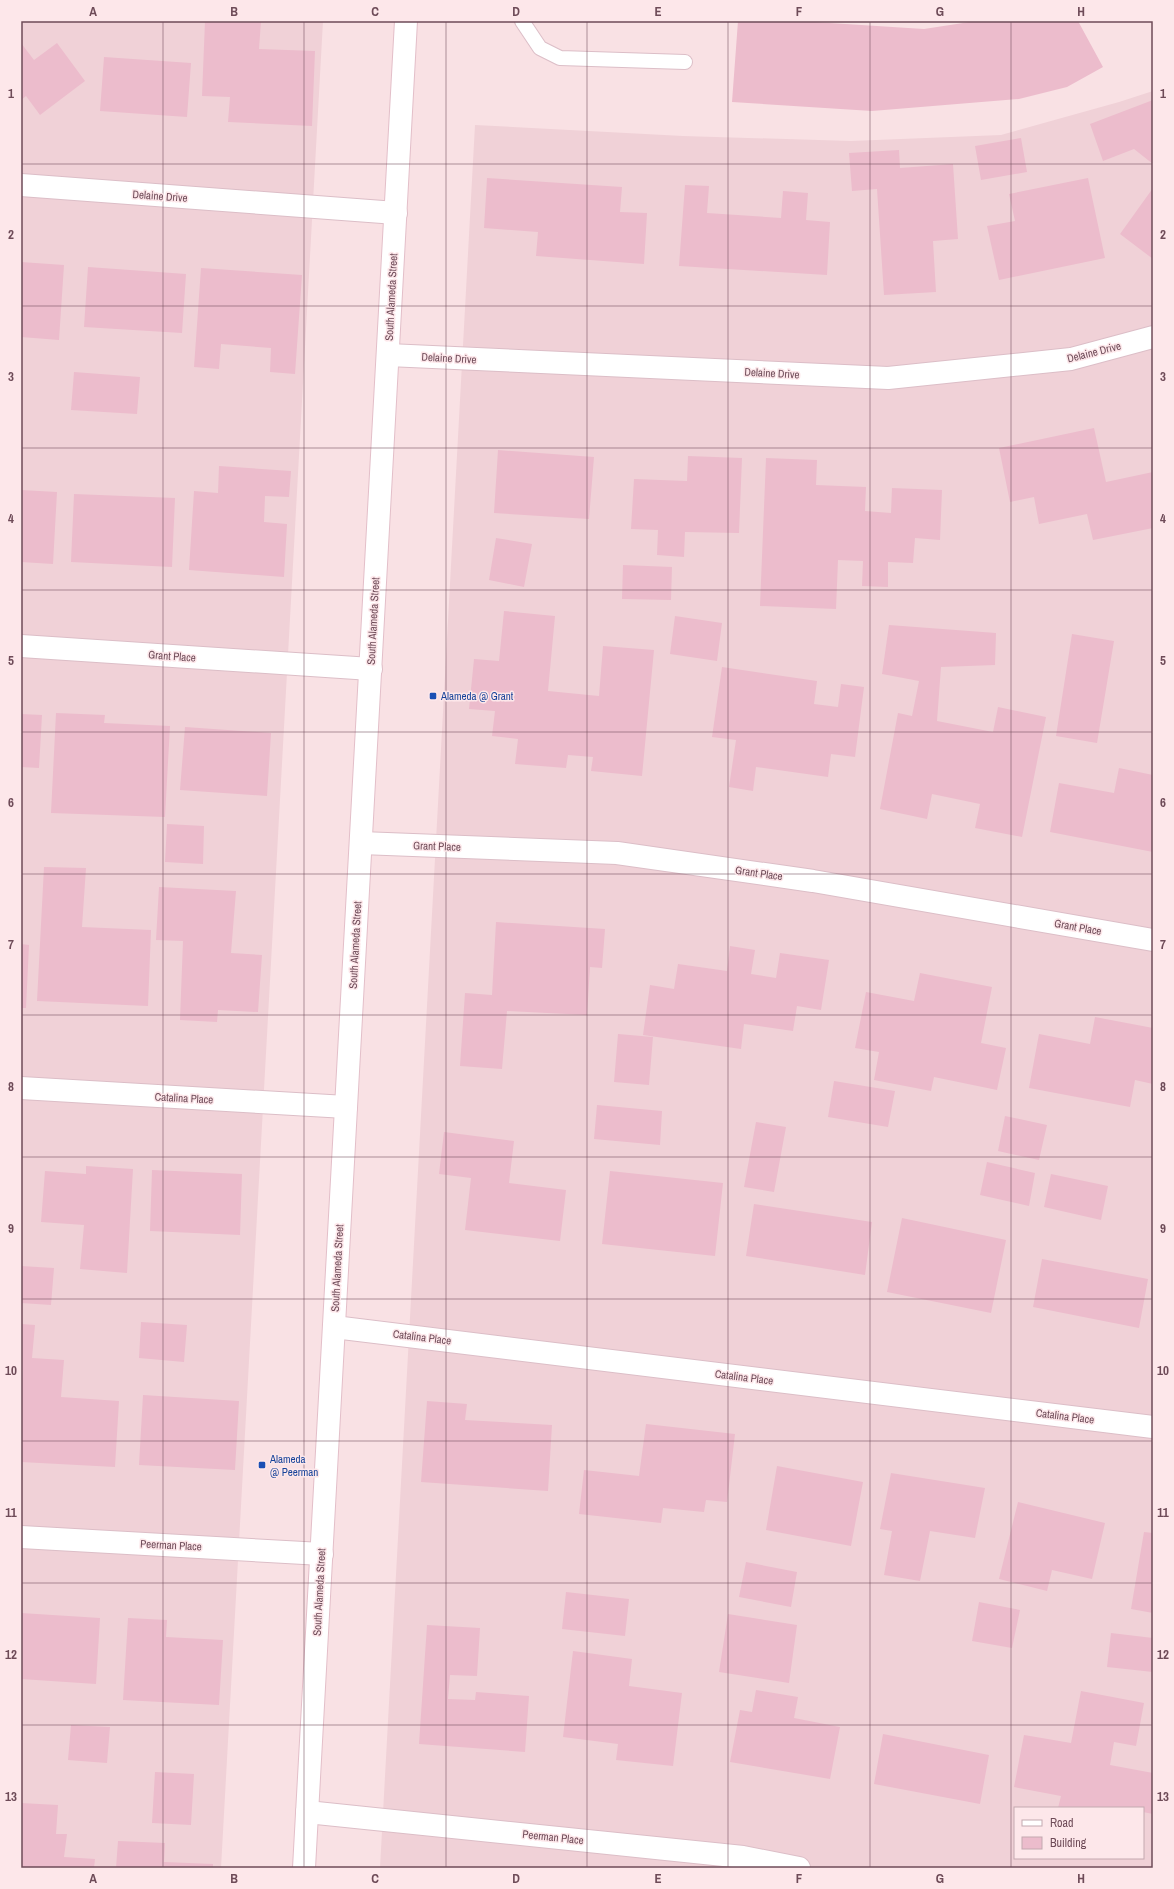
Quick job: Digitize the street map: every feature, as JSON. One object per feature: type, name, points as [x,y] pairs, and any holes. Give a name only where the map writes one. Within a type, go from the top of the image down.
[{"type":"street","name":"South Alameda Street","points":[[304,1868],[406,21]]},
{"type":"street","name":"Delaine Drive","points":[[21,185],[396,213]]},
{"type":"street","name":"Delaine Drive","points":[[388,355],[888,378],[1071,359],[1153,337]]},
{"type":"street","name":"Grant Place","points":[[21,646],[370,669]]},
{"type":"street","name":"Grant Place","points":[[361,843],[617,853],[813,880],[1153,940]]},
{"type":"street","name":"Catalina Place","points":[[21,1088],[346,1107]]},
{"type":"street","name":"Catalina Place","points":[[334,1326],[1153,1427]]},
{"type":"street","name":"Peerman Place","points":[[21,1537],[322,1554]]},
{"type":"street","name":"Peerman Place","points":[[307,1812],[743,1856],[799,1868]]},
{"type":"lane","points":[[522,21],[540,48],[560,58],[685,62]]},
{"type":"shaded area","points":[[21,21],[323,21],[221,1868],[21,1868]]},
{"type":"shaded area","points":[[1153,91],[1153,1868],[380,1868],[475,125],[683,136],[851,141],[1001,135]]},
{"type":"building","points":[[205,21],[261,21],[259,49],[315,51],[312,126],[228,122],[230,97],[202,96]]},
{"type":"building","points":[[738,21],[798,21],[924,29],[976,21],[1078,21],[1103,67],[1067,87],[1019,99],[872,111],[732,102]]},
{"type":"building","points":[[21,43],[34,60],[57,43],[85,81],[40,115],[26,96],[21,100]]},
{"type":"building","points":[[104,57],[191,63],[187,117],[100,111]]},
{"type":"building","points":[[1153,100],[1153,164],[1134,149],[1103,161],[1090,124]]},
{"type":"building","points":[[1021,138],[1027,172],[981,180],[975,146]]},
{"type":"building","points":[[899,150],[900,168],[953,164],[958,239],[933,241],[936,292],[884,295],[877,189],[852,191],[849,153]]},
{"type":"building","points":[[487,178],[622,187],[620,212],[647,213],[644,264],[536,256],[538,232],[484,228]]},
{"type":"building","points":[[1088,178],[1105,258],[999,280],[987,226],[1015,221],[1009,194]]},
{"type":"building","points":[[685,185],[709,186],[707,213],[781,218],[783,191],[808,193],[806,220],[830,222],[827,275],[679,266]]},
{"type":"building","points":[[1153,188],[1153,259],[1120,234]]},
{"type":"building","points":[[21,262],[64,265],[59,340],[21,337]]},
{"type":"building","points":[[88,267],[186,274],[182,333],[84,327]]},
{"type":"building","points":[[201,268],[302,275],[295,374],[270,372],[271,348],[221,344],[219,369],[194,367]]},
{"type":"building","points":[[74,372],[140,377],[137,414],[71,410]]},
{"type":"building","points":[[1094,428],[1106,482],[1153,472],[1153,528],[1093,540],[1087,514],[1039,524],[1034,497],[1010,502],[999,448]]},
{"type":"building","points":[[498,450],[594,457],[589,519],[494,513]]},
{"type":"building","points":[[688,456],[742,458],[739,533],[685,532],[684,557],[657,555],[658,530],[631,529],[634,479],[687,481]]},
{"type":"building","points":[[766,458],[817,460],[816,485],[866,487],[865,511],[891,513],[892,488],[942,490],[940,540],[915,538],[913,563],[888,562],[888,587],[862,586],[863,561],[838,560],[836,609],[760,606]]},
{"type":"building","points":[[219,466],[291,471],[289,497],[265,496],[264,522],[287,524],[284,577],[189,570],[194,491],[218,493]]},
{"type":"building","points":[[21,490],[57,492],[53,564],[21,562]]},
{"type":"building","points":[[74,494],[175,498],[172,567],[71,562]]},
{"type":"building","points":[[496,538],[532,544],[524,587],[489,580]]},
{"type":"building","points":[[623,565],[672,567],[671,600],[622,599]]},
{"type":"building","points":[[504,611],[555,616],[548,691],[599,696],[603,646],[654,650],[642,776],[591,771],[593,757],[568,755],[566,768],[515,764],[518,739],[492,736],[495,711],[469,709],[474,659],[499,661]]},
{"type":"building","points":[[675,616],[722,623],[717,661],[670,654]]},
{"type":"building","points":[[889,625],[996,633],[995,665],[941,667],[937,721],[993,732],[998,707],[1046,717],[1022,837],[975,828],[980,804],[932,794],[927,819],[880,809],[898,713],[912,716],[919,681],[882,674]]},
{"type":"building","points":[[1072,634],[1114,641],[1097,743],[1056,736]]},
{"type":"building","points":[[722,667],[817,681],[814,704],[838,707],[841,684],[864,687],[855,757],[831,754],[828,777],[756,767],[753,791],[729,787],[736,740],[712,737]]},
{"type":"building","points":[[56,713],[105,715],[104,723],[170,726],[165,817],[51,813]]},
{"type":"building","points":[[21,714],[42,715],[39,768],[21,767]]},
{"type":"building","points":[[185,727],[271,733],[267,796],[180,790]]},
{"type":"building","points":[[1119,768],[1153,775],[1153,852],[1050,832],[1059,783],[1114,793]]},
{"type":"building","points":[[167,824],[204,826],[203,864],[165,862]]},
{"type":"building","points":[[44,867],[86,868],[82,927],[151,930],[148,1006],[37,1001]]},
{"type":"building","points":[[159,887],[236,891],[231,953],[262,955],[258,1012],[218,1010],[217,1022],[180,1020],[183,941],[156,940]]},
{"type":"building","points":[[496,922],[605,929],[602,968],[590,967],[587,1015],[507,1011],[502,1069],[460,1066],[465,993],[492,995]]},
{"type":"building","points":[[21,944],[29,945],[26,1008],[21,1008]]},
{"type":"building","points":[[730,946],[755,950],[751,974],[776,978],[780,953],[829,960],[821,1010],[797,1006],[793,1031],[744,1024],[741,1049],[643,1035],[650,985],[674,989],[678,964],[727,971]]},
{"type":"building","points":[[920,973],[992,987],[981,1043],[1006,1048],[997,1090],[934,1077],[931,1091],[874,1080],[879,1052],[855,1048],[866,992],[914,1001]]},
{"type":"building","points":[[1095,1017],[1153,1028],[1153,1084],[1135,1080],[1130,1107],[1029,1088],[1039,1034],[1090,1044]]},
{"type":"building","points":[[618,1034],[653,1037],[649,1085],[614,1082]]},
{"type":"building","points":[[834,1081],[895,1091],[888,1127],[828,1117]]},
{"type":"building","points":[[597,1105],[662,1111],[660,1145],[594,1139]]},
{"type":"building","points":[[1005,1116],[1047,1125],[1039,1160],[998,1151]]},
{"type":"building","points":[[756,1122],[786,1127],[774,1192],[744,1187]]},
{"type":"building","points":[[444,1132],[514,1141],[509,1183],[566,1190],[560,1241],[465,1230],[471,1178],[439,1174]]},
{"type":"building","points":[[987,1162],[1035,1173],[1029,1206],[980,1195]]},
{"type":"building","points":[[86,1166],[133,1169],[127,1273],[80,1269],[84,1225],[41,1222],[45,1171],[86,1174]]},
{"type":"building","points":[[152,1170],[242,1174],[240,1235],[150,1231]]},
{"type":"building","points":[[610,1171],[723,1183],[715,1256],[602,1244]]},
{"type":"building","points":[[1051,1174],[1108,1186],[1101,1220],[1044,1207]]},
{"type":"building","points":[[754,1204],[872,1222],[865,1275],[746,1256]]},
{"type":"building","points":[[902,1218],[1006,1240],[991,1313],[887,1292]]},
{"type":"building","points":[[1042,1259],[1148,1279],[1139,1328],[1033,1307]]},
{"type":"building","points":[[21,1266],[54,1268],[51,1305],[21,1303]]},
{"type":"building","points":[[141,1322],[187,1325],[184,1362],[139,1358]]},
{"type":"building","points":[[21,1324],[35,1325],[32,1358],[64,1360],[61,1397],[119,1401],[115,1467],[21,1462],[21,1395],[23,1370],[21,1370]]},
{"type":"building","points":[[143,1395],[239,1401],[235,1470],[139,1465]]},
{"type":"building","points":[[427,1401],[467,1404],[465,1420],[552,1425],[548,1491],[421,1482]]},
{"type":"building","points":[[646,1424],[735,1434],[727,1502],[706,1500],[704,1512],[663,1508],[661,1523],[579,1514],[584,1470],[639,1476]]},
{"type":"building","points":[[777,1466],[863,1482],[851,1546],[766,1530]]},
{"type":"building","points":[[891,1473],[985,1488],[975,1538],[930,1531],[920,1581],[884,1575],[892,1531],[880,1529]]},
{"type":"building","points":[[1018,1502],[1105,1523],[1092,1579],[1052,1570],[1047,1591],[999,1579]]},
{"type":"building","points":[[1144,1532],[1153,1533],[1153,1613],[1131,1609]]},
{"type":"building","points":[[746,1562],[797,1572],[791,1607],[739,1597]]},
{"type":"building","points":[[566,1592],[629,1599],[625,1636],[562,1629]]},
{"type":"building","points":[[979,1602],[1020,1610],[1012,1648],[972,1641]]},
{"type":"building","points":[[21,1613],[100,1618],[96,1684],[21,1679]]},
{"type":"building","points":[[728,1614],[797,1625],[789,1683],[719,1672]]},
{"type":"building","points":[[128,1618],[167,1620],[166,1637],[223,1640],[219,1705],[123,1700]]},
{"type":"building","points":[[427,1625],[480,1628],[477,1676],[450,1675],[448,1699],[475,1700],[476,1692],[529,1696],[525,1752],[419,1744]]},
{"type":"building","points":[[1111,1633],[1153,1638],[1153,1672],[1107,1667]]},
{"type":"building","points":[[573,1651],[632,1659],[629,1686],[682,1693],[673,1766],[616,1760],[618,1744],[563,1737]]},
{"type":"building","points":[[756,1690],[798,1697],[794,1718],[840,1727],[830,1779],[730,1762],[740,1710],[752,1712]]},
{"type":"building","points":[[1081,1691],[1144,1703],[1136,1746],[1114,1742],[1110,1765],[1153,1773],[1153,1814],[1144,1812],[1144,1807],[1058,1807],[1061,1796],[1014,1787],[1024,1735],[1071,1743]]},
{"type":"building","points":[[71,1725],[110,1727],[107,1763],[68,1760]]},
{"type":"building","points":[[883,1734],[989,1755],[980,1804],[874,1784]]},
{"type":"building","points":[[155,1772],[194,1774],[191,1825],[152,1823]]},
{"type":"building","points":[[21,1803],[58,1805],[56,1834],[67,1834],[64,1857],[95,1859],[94,1868],[21,1868]]},
{"type":"building","points":[[118,1841],[165,1843],[164,1862],[213,1864],[213,1868],[116,1868]]},
{"type":"place","name":"Alameda @ Grant","points":[[433,696]]},
{"type":"place","name":"Alameda @ Peerman","points":[[262,1465]]}]
